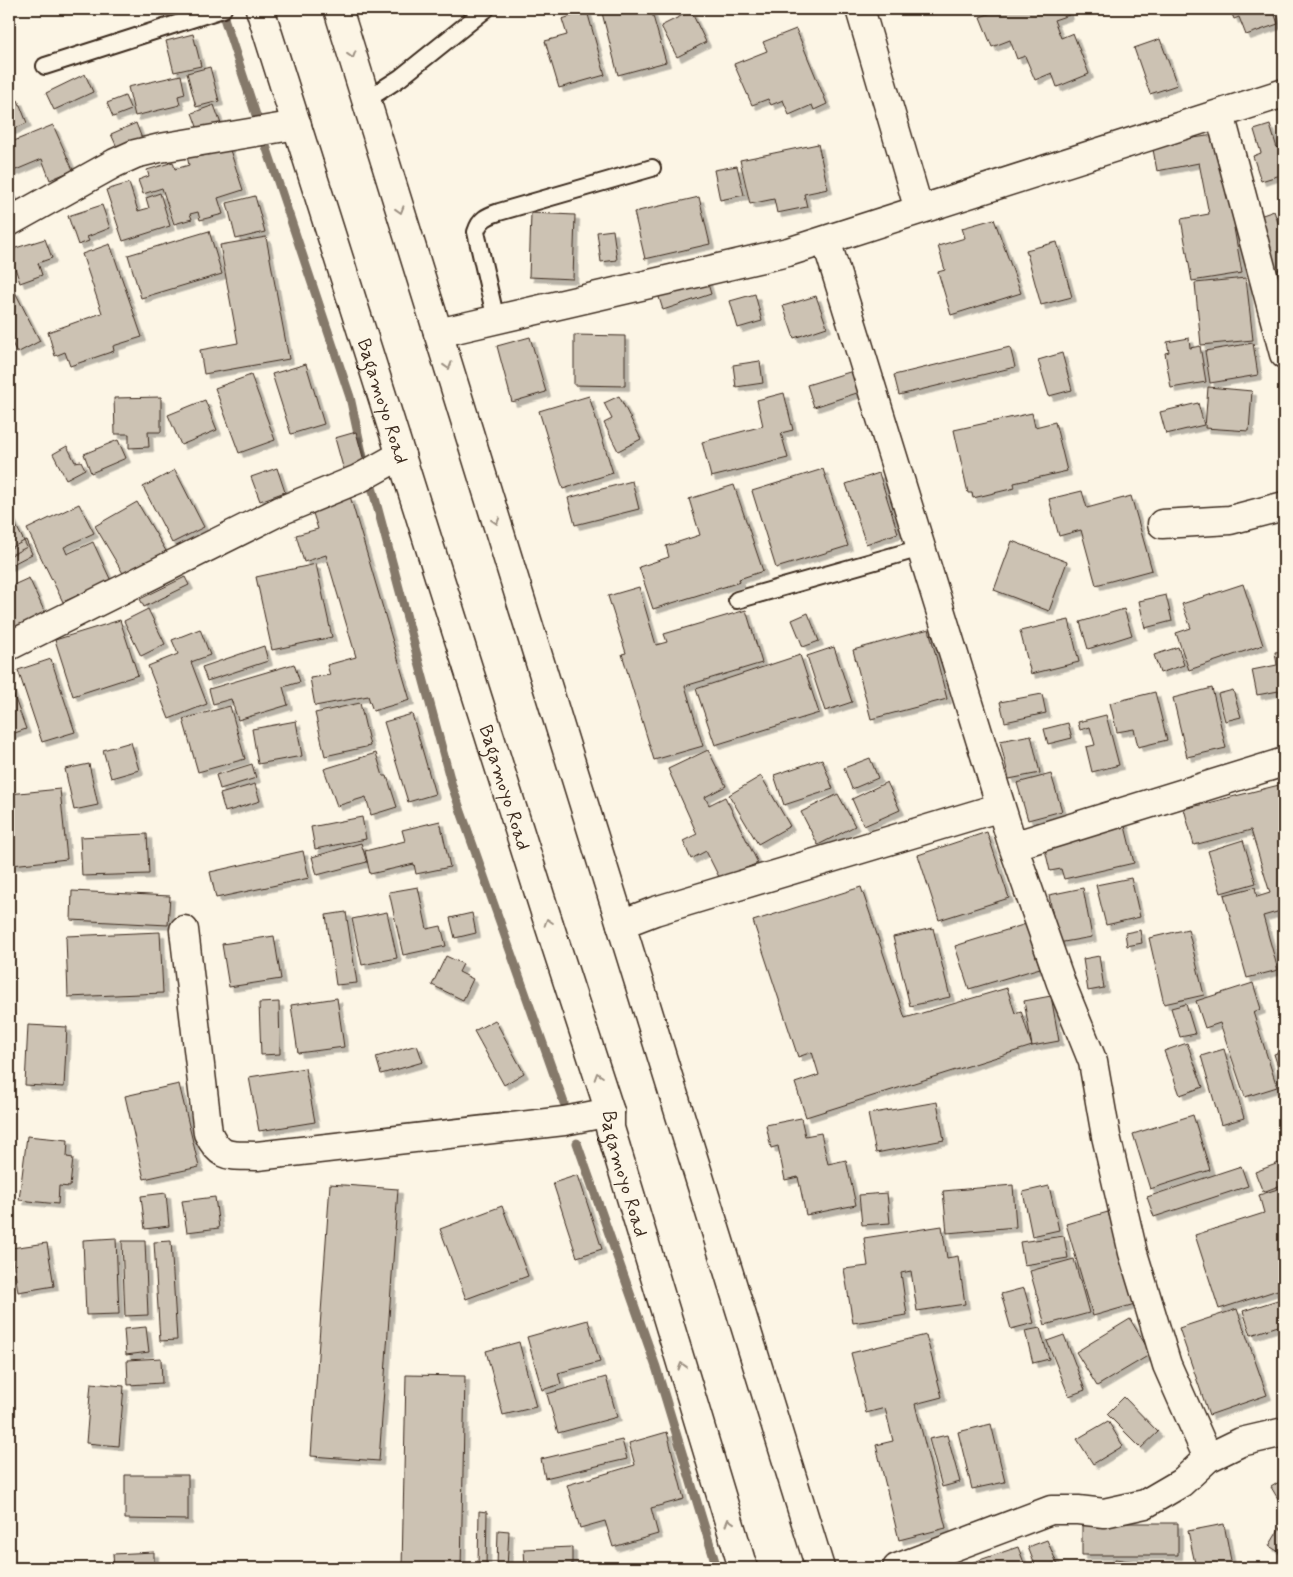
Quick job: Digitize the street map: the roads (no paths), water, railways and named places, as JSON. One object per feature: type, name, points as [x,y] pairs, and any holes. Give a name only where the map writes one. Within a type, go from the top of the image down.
[{"type":"main road","name":"Bagamoyo Road","points":[[260,9],[610,1112],[610,1128],[744,1568]]},
{"type":"main road","points":[[338,9],[820,1568]]},
{"type":"main road","points":[[860,9],[920,210]]},
{"type":"main road","points":[[438,333],[778,254],[1284,93]]},
{"type":"main road","points":[[1220,114],[1284,354]]},
{"type":"main road","points":[[9,222],[115,163],[135,154],[160,148],[297,125]]},
{"type":"main road","points":[[826,240],[1001,807],[1061,983],[1093,1062],[1106,1136],[1131,1244],[1167,1365],[1208,1458]]},
{"type":"main road","points":[[9,646],[280,511],[358,479],[401,455]]},
{"type":"main road","points":[[1162,524],[1230,520],[1284,506]]},
{"type":"main road","points":[[1014,846],[1284,762]]},
{"type":"main road","points":[[621,924],[655,910],[1001,807]]},
{"type":"main road","points":[[184,930],[208,1133],[216,1148],[226,1155],[257,1156],[564,1121],[610,1112]]},
{"type":"main road","points":[[897,1568],[1051,1510],[1078,1510],[1104,1514],[1145,1504],[1181,1483],[1208,1458],[1240,1442],[1284,1432]]},
{"type":"lane","points":[[45,66],[223,9]]},
{"type":"lane","points":[[366,100],[400,78],[486,9]]},
{"type":"lane","points":[[496,320],[476,232],[479,223],[488,215],[652,168]]},
{"type":"lane","points":[[737,600],[921,548]]},
{"type":"waterway","points":[[221,9],[258,121]]},
{"type":"waterway","points":[[263,137],[350,397],[364,462]]},
{"type":"waterway","points":[[372,487],[452,786],[564,1103]]},
{"type":"waterway","points":[[577,1143],[656,1367],[717,1568]]}]
